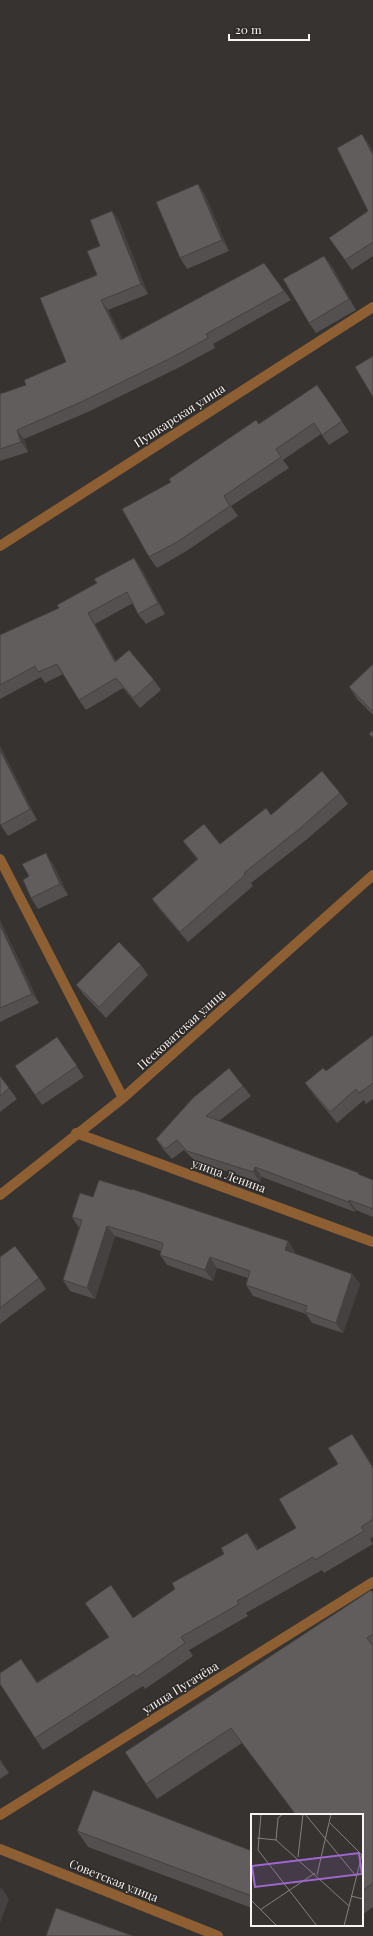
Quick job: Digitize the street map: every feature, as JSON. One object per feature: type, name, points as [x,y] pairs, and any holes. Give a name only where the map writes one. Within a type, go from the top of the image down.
[{"type":"street","name":"Пушкарская улица","points":[[0,546],[373,307]]},
{"type":"street","points":[[0,859],[123,1098]]},
{"type":"street","name":"Песковатская улица","points":[[0,1195],[76,1133],[123,1098],[373,876]]},
{"type":"street","name":"улица Ленина","points":[[76,1133],[373,1242]]},
{"type":"street","name":"улица Пугачёва","points":[[0,1815],[373,1582]]},
{"type":"street","name":"Советская улица","points":[[0,1849],[218,1936]]},
{"type":"building","points":[[362,134],[373,155],[373,242],[345,260],[329,238],[368,211],[337,148]]},
{"type":"building","points":[[198,184],[222,240],[180,258],[156,202]]},
{"type":"building","points":[[112,211],[141,284],[101,300],[121,340],[264,263],[284,291],[206,334],[208,338],[171,358],[81,402],[17,430],[21,442],[0,449],[0,394],[26,385],[24,380],[66,362],[40,298],[97,275],[87,251],[100,246],[90,220]]},
{"type":"building","points":[[324,256],[349,299],[309,323],[283,279]]},
{"type":"building","points":[[373,356],[373,397],[355,367]]},
{"type":"building","points":[[317,385],[342,421],[322,435],[314,423],[276,449],[281,457],[224,496],[230,506],[177,542],[149,557],[122,509],[171,482],[169,479],[256,420],[259,424]]},
{"type":"building","points":[[134,558],[158,603],[138,614],[127,592],[88,613],[115,662],[129,650],[154,680],[133,698],[116,678],[79,700],[57,664],[38,672],[35,666],[0,685],[0,635],[59,608],[57,605],[97,583],[94,579]]},
{"type":"building","points":[[373,664],[373,712],[349,687]]},
{"type":"building","points":[[373,730],[373,738],[369,734]]},
{"type":"building","points":[[0,750],[30,809],[1,825],[0,824]]},
{"type":"building","points":[[322,771],[340,793],[298,830],[244,873],[245,875],[180,932],[152,899],[198,859],[183,841],[204,824],[220,844],[266,808],[271,815]]},
{"type":"building","points":[[46,853],[60,884],[31,898],[23,880],[29,876],[22,864]]},
{"type":"building","points":[[0,925],[32,994],[0,1008]]},
{"type":"building","points":[[119,942],[141,965],[99,1007],[76,985]]},
{"type":"building","points":[[373,1035],[373,1083],[359,1093],[356,1089],[330,1112],[305,1083],[323,1068],[326,1071]]},
{"type":"building","points":[[57,1037],[77,1066],[35,1095],[15,1066]]},
{"type":"building","points":[[229,1068],[243,1086],[206,1116],[359,1173],[358,1174],[373,1180],[373,1209],[349,1200],[348,1202],[255,1167],[253,1172],[187,1151],[177,1140],[165,1149],[156,1139],[193,1098]]},
{"type":"building","points":[[0,1076],[9,1088],[0,1096]]},
{"type":"building","points":[[99,1180],[132,1189],[288,1241],[285,1250],[352,1274],[336,1323],[305,1312],[307,1306],[246,1285],[250,1271],[210,1257],[205,1270],[160,1255],[163,1243],[107,1226],[87,1288],[63,1280],[82,1220],[72,1217],[80,1193],[93,1197]]},
{"type":"building","points":[[15,1246],[39,1278],[0,1308],[0,1257]]},
{"type":"building","points":[[352,1434],[373,1468],[373,1519],[361,1527],[364,1531],[315,1560],[313,1557],[237,1601],[239,1604],[181,1637],[185,1643],[136,1677],[134,1674],[35,1738],[0,1684],[0,1673],[21,1659],[37,1683],[109,1637],[85,1603],[111,1585],[133,1618],[175,1589],[172,1583],[224,1554],[221,1548],[247,1533],[257,1550],[296,1528],[279,1499],[338,1464],[328,1448]]},
{"type":"building","points":[[371,1590],[373,1593],[373,1634],[367,1638],[373,1646],[373,1883],[363,1890],[363,1814],[295,1814],[231,1728],[146,1784],[125,1752]]},
{"type":"building","points":[[93,1790],[251,1851],[251,1896],[77,1831]]},
{"type":"building","points":[[56,1908],[133,1936],[46,1936]]}]
